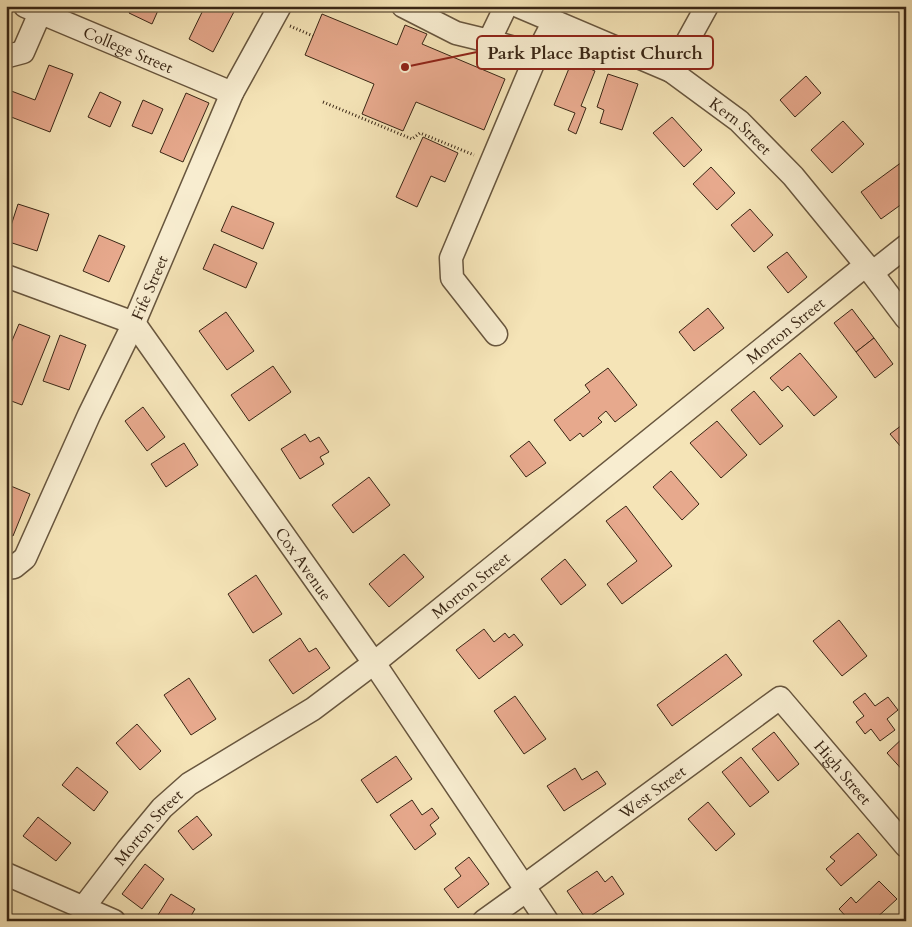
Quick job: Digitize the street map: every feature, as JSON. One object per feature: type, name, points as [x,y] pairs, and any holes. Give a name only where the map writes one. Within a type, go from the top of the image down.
[{"type":"street","name":"Fife Street","points":[[10,567],[25,558],[89,415],[134,323],[232,93],[280,6]]},
{"type":"street","points":[[402,6],[444,15],[456,33],[537,54]]},
{"type":"street","points":[[489,41],[506,6]]},
{"type":"street","name":"Kern Street","points":[[518,6],[671,70],[739,121],[793,176],[869,269],[906,318]]},
{"type":"street","points":[[671,70],[707,6]]},
{"type":"street","name":"College Street","points":[[33,10],[232,93]]},
{"type":"street","points":[[6,56],[23,52],[33,10]]},
{"type":"street","points":[[496,334],[452,278],[451,258],[537,54],[554,21]]},
{"type":"street","name":"Morton Street","points":[[83,908],[162,808],[189,784],[313,709],[374,663],[869,269],[906,246]]},
{"type":"street","points":[[8,282],[134,323]]},
{"type":"street","name":"Cox Avenue","points":[[134,323],[374,663],[547,921]]},
{"type":"street","name":"West Street","points":[[484,921],[525,888],[780,698]]},
{"type":"street","name":"High Street","points":[[780,698],[906,846]]},
{"type":"street","points":[[6,874],[114,921]]},
{"type":"path","points":[[323,102],[412,139],[420,133],[491,163]]},
{"type":"building","points":[[132,6],[160,6],[152,24],[129,13]]},
{"type":"building","points":[[205,6],[237,6],[213,52],[189,39]]},
{"type":"building","points":[[322,14],[397,45],[405,25],[427,34],[422,44],[505,79],[484,130],[416,102],[403,131],[362,114],[374,84],[305,55]]},
{"type":"building","points":[[572,61],[595,71],[581,106],[586,108],[576,134],[568,130],[575,113],[554,105]]},
{"type":"building","points":[[49,65],[73,74],[50,132],[6,115],[6,89],[35,100]]},
{"type":"building","points":[[608,74],[638,84],[622,130],[600,123],[604,110],[597,107]]},
{"type":"building","points":[[806,76],[821,93],[795,117],[780,100]]},
{"type":"building","points":[[100,92],[121,102],[110,127],[88,117]]},
{"type":"building","points":[[186,93],[209,103],[183,162],[160,152]]},
{"type":"building","points":[[143,100],[163,109],[152,134],[132,126]]},
{"type":"building","points":[[672,117],[702,150],[684,167],[653,133]]},
{"type":"building","points":[[843,121],[864,144],[832,173],[811,150]]},
{"type":"building","points":[[423,137],[458,153],[445,182],[431,176],[417,207],[396,197]]},
{"type":"building","points":[[906,159],[906,201],[881,219],[861,192]]},
{"type":"building","points":[[711,167],[735,193],[717,210],[693,184]]},
{"type":"building","points":[[18,204],[49,214],[37,251],[6,241]]},
{"type":"building","points":[[232,206],[274,223],[263,249],[221,231]]},
{"type":"building","points":[[750,209],[773,235],[754,252],[731,225]]},
{"type":"building","points":[[99,235],[125,246],[109,282],[83,271]]},
{"type":"building","points":[[214,244],[257,263],[246,288],[203,269]]},
{"type":"building","points":[[787,252],[807,277],[788,293],[767,267]]},
{"type":"building","points":[[708,308],[724,328],[694,351],[679,332]]},
{"type":"building","points":[[852,309],[874,338],[856,352],[834,323]]},
{"type":"building","points":[[226,312],[254,351],[227,370],[199,331]]},
{"type":"building","points":[[19,324],[50,336],[22,405],[6,399],[6,355]]},
{"type":"building","points":[[60,335],[86,345],[69,390],[43,381]]},
{"type":"building","points":[[874,338],[893,364],[875,378],[856,352]]},
{"type":"building","points":[[800,353],[837,397],[814,416],[788,386],[782,391],[770,378]]},
{"type":"building","points":[[273,366],[291,392],[249,421],[231,395]]},
{"type":"building","points":[[608,368],[637,405],[615,422],[606,411],[598,418],[602,422],[583,437],[580,433],[570,441],[554,420],[590,392],[585,385]]},
{"type":"building","points":[[754,391],[783,426],[760,445],[731,410]]},
{"type":"building","points":[[143,407],[165,437],[147,451],[125,421]]},
{"type":"building","points":[[717,421],[747,455],[721,478],[690,443]]},
{"type":"building","points":[[906,422],[906,453],[890,434]]},
{"type":"building","points":[[305,434],[310,442],[319,437],[329,452],[320,457],[324,464],[300,479],[281,449]]},
{"type":"building","points":[[529,441],[546,463],[526,477],[510,456]]},
{"type":"building","points":[[184,443],[198,465],[166,487],[151,464]]},
{"type":"building","points":[[671,471],[699,504],[682,520],[653,487]]},
{"type":"building","points":[[369,477],[390,505],[353,533],[332,505]]},
{"type":"building","points":[[6,484],[30,494],[13,536],[6,534]]},
{"type":"building","points":[[626,506],[672,566],[622,604],[607,584],[637,561],[606,521]]},
{"type":"building","points":[[404,554],[424,577],[389,607],[369,584]]},
{"type":"building","points":[[565,559],[586,585],[561,605],[541,579]]},
{"type":"building","points":[[256,575],[282,614],[253,633],[228,594]]},
{"type":"building","points":[[839,620],[867,656],[842,676],[813,641]]},
{"type":"building","points":[[484,629],[494,642],[505,633],[509,638],[514,634],[523,645],[479,679],[456,650]]},
{"type":"building","points":[[300,638],[309,652],[316,648],[330,668],[293,694],[269,660]]},
{"type":"building","points":[[726,654],[742,675],[672,726],[657,705]]},
{"type":"building","points":[[189,678],[216,719],[191,735],[164,695]]},
{"type":"building","points":[[865,693],[875,706],[888,697],[898,710],[887,719],[895,730],[880,741],[871,729],[865,734],[856,722],[864,716],[853,702]]},
{"type":"building","points":[[515,696],[546,739],[524,754],[494,711]]},
{"type":"building","points":[[137,724],[161,751],[140,770],[116,743]]},
{"type":"building","points":[[774,732],[799,764],[778,781],[752,749]]},
{"type":"building","points":[[906,735],[906,774],[887,753]]},
{"type":"building","points":[[396,756],[412,779],[377,803],[361,780]]},
{"type":"building","points":[[741,757],[769,792],[750,807],[722,772]]},
{"type":"building","points":[[77,767],[108,792],[94,811],[62,785]]},
{"type":"building","points":[[575,768],[582,780],[597,771],[606,784],[564,811],[547,786]]},
{"type":"building","points":[[412,800],[422,815],[432,808],[439,818],[430,825],[436,834],[415,850],[390,815]]},
{"type":"building","points":[[708,802],[735,834],[716,851],[688,819]]},
{"type":"building","points":[[197,816],[212,835],[193,850],[178,831]]},
{"type":"building","points":[[38,817],[71,843],[56,861],[23,836]]},
{"type":"building","points":[[858,833],[877,855],[841,886],[826,869],[835,861],[830,857]]},
{"type":"building","points":[[469,857],[489,884],[458,908],[444,889],[461,876],[455,868]]},
{"type":"building","points":[[145,864],[164,879],[142,909],[122,894]]},
{"type":"building","points":[[597,871],[605,882],[612,876],[624,894],[586,919],[567,891]]},
{"type":"building","points":[[879,881],[897,899],[873,921],[869,921],[864,916],[858,921],[850,921],[839,909],[851,897],[856,903]]},
{"type":"building","points":[[171,894],[195,909],[188,921],[167,921],[158,915]]},
{"type":"place","name":"Park Place Baptist Church","points":[[405,67]]}]
